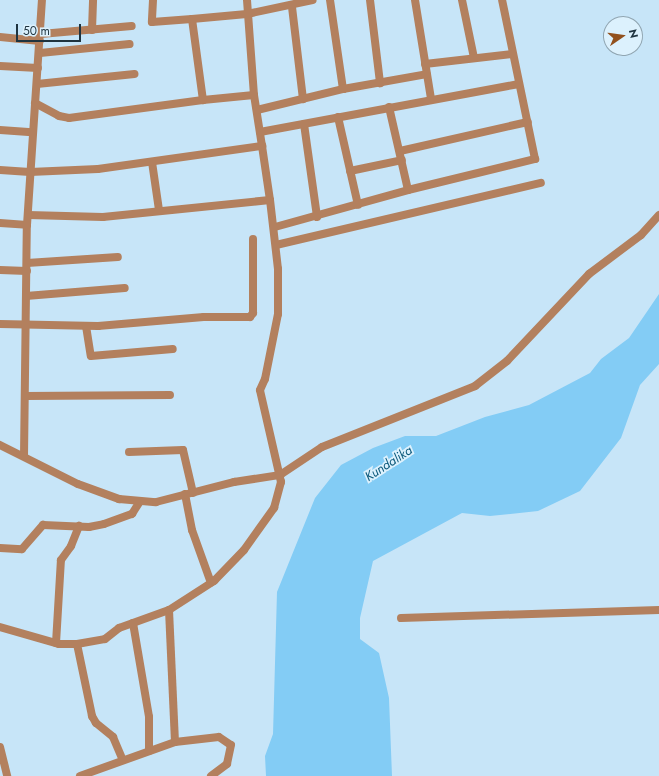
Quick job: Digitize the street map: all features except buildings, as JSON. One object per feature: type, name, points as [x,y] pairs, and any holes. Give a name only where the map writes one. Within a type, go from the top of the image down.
[{"type":"street","points":[[24,456],[27,225],[32,132],[40,53],[42,0]]},
{"type":"street","points":[[92,30],[93,0]]},
{"type":"street","points":[[153,0],[152,22],[248,14],[292,7],[313,0]]},
{"type":"street","points":[[0,627],[56,643],[77,644],[105,638],[119,628],[169,610],[211,583],[244,550],[274,508],[281,482],[260,390],[265,379],[278,314],[276,245],[275,227],[254,95],[247,0]]},
{"type":"street","points":[[330,0],[343,89]]},
{"type":"street","points":[[370,0],[380,82]]},
{"type":"street","points":[[415,0],[431,99]]},
{"type":"street","points":[[462,0],[474,58]]},
{"type":"street","points":[[275,227],[317,217],[408,190],[534,160],[536,155],[511,54],[502,0]]},
{"type":"street","points":[[292,7],[303,99]]},
{"type":"street","points":[[192,19],[203,100]]},
{"type":"street","points":[[0,37],[41,37],[132,26]]},
{"type":"street","points":[[40,53],[130,44]]},
{"type":"street","points":[[425,64],[511,54]]},
{"type":"street","points":[[0,66],[38,68]]},
{"type":"street","points":[[37,84],[134,74]]},
{"type":"street","points":[[257,110],[343,89],[427,74]]},
{"type":"street","points":[[260,132],[518,84]]},
{"type":"street","points":[[35,103],[59,116],[69,118],[203,100],[254,95]]},
{"type":"street","points":[[389,107],[408,190]]},
{"type":"street","points":[[338,117],[358,204]]},
{"type":"street","points":[[400,151],[528,122]]},
{"type":"street","points":[[304,124],[317,217]]},
{"type":"street","points":[[0,130],[32,132]]},
{"type":"street","points":[[0,170],[30,172],[98,169],[262,146]]},
{"type":"street","points":[[350,170],[402,160]]},
{"type":"street","points":[[152,162],[160,210]]},
{"type":"street","points":[[276,245],[541,183]]},
{"type":"street","points":[[28,215],[103,217],[270,200]]},
{"type":"street","points":[[0,445],[78,484],[119,499],[156,502],[280,474],[322,446],[476,386],[508,360],[589,274],[641,235],[659,215]]},
{"type":"street","points":[[0,223],[27,225]]},
{"type":"street","points":[[0,324],[25,326],[86,326],[204,317],[252,316],[253,239]]},
{"type":"street","points":[[0,270],[118,257]]},
{"type":"street","points":[[26,296],[125,288]]},
{"type":"street","points":[[86,326],[90,356],[173,349]]},
{"type":"street","points":[[25,396],[170,395]]},
{"type":"street","points":[[129,452],[183,450],[186,455],[193,534],[211,583]]},
{"type":"street","points":[[0,548],[22,549],[43,525],[96,526],[132,514],[140,501]]},
{"type":"street","points":[[56,643],[61,560],[71,546],[78,526]]},
{"type":"street","points":[[169,610],[175,742]]},
{"type":"street","points":[[401,618],[659,610]]},
{"type":"street","points":[[133,623],[150,717],[149,751]]},
{"type":"street","points":[[77,644],[92,716],[96,723],[113,736],[123,760]]},
{"type":"street","points":[[80,776],[175,742],[219,737],[231,745],[227,764],[211,776]]},
{"type":"street","points":[[0,747],[7,776]]},
{"type":"water","name":"Kundalika","points":[[659,294],[659,364],[640,385],[621,438],[580,491],[538,511],[490,516],[462,513],[373,561],[360,618],[360,639],[379,653],[389,698],[392,776],[266,776],[265,756],[273,734],[277,592],[315,498],[341,465],[373,448],[405,436],[436,436],[485,417],[529,405],[590,373],[601,359],[629,338]]}]
